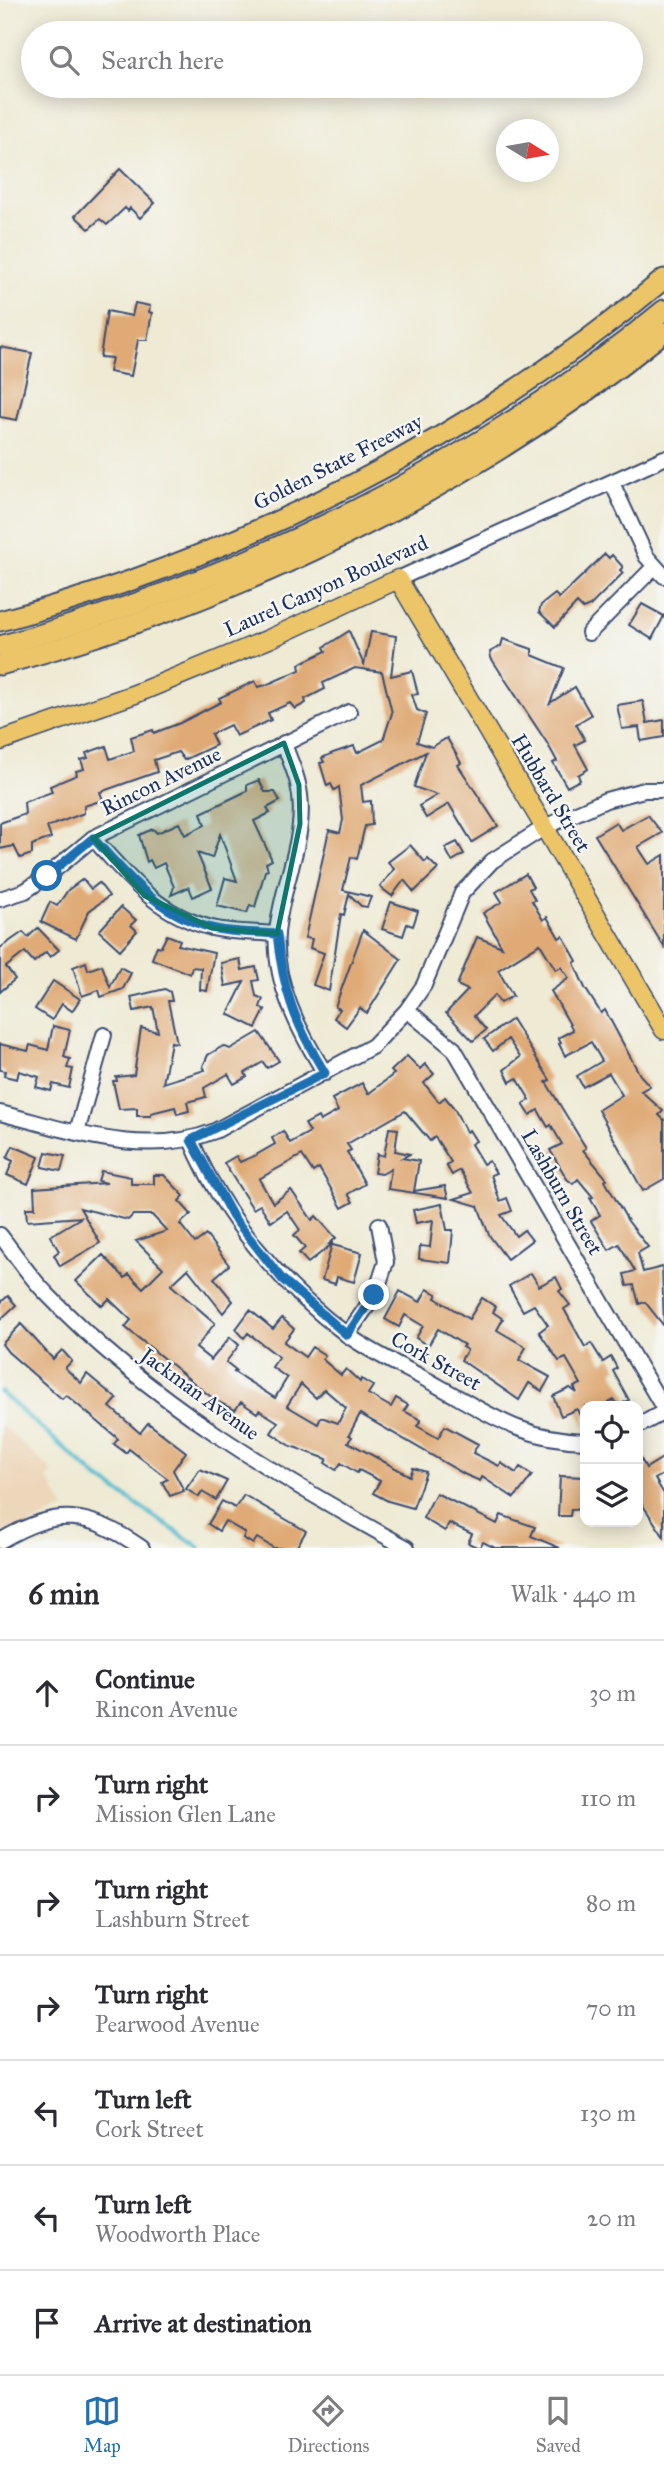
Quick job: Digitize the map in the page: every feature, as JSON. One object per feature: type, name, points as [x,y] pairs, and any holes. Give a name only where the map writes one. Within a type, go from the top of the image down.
[{"type":"highway","name":"Golden State Freeway","points":[[0,621],[180,561],[258,528],[366,476],[466,421],[544,370],[614,321],[664,279]]},
{"type":"highway","points":[[0,633],[86,609],[167,582],[353,499],[482,427],[548,383],[664,297]]},
{"type":"highway","points":[[0,646],[158,596],[345,516],[442,464],[534,405],[664,310]]},
{"type":"highway","points":[[0,665],[163,613],[229,589],[302,556],[482,461],[571,402],[664,332]]},
{"type":"main road","name":"Laurel Canyon Boulevard","points":[[0,741],[135,694],[269,639],[398,579]]},
{"type":"main road","name":"Hubbard Street","points":[[398,579],[664,1030]]},
{"type":"street","name":"Laurel Canyon Boulevard","points":[[398,579],[664,458]]},
{"type":"street","points":[[589,633],[659,571],[646,556],[612,483]]},
{"type":"street","name":"Rincon Avenue","points":[[0,899],[24,891],[47,876],[93,838],[349,712]]},
{"type":"street","points":[[284,743],[299,785],[300,824],[277,934],[282,980],[302,1035],[325,1073]]},
{"type":"street","points":[[0,1113],[77,1132],[148,1143],[191,1140],[373,1046],[407,1010],[424,985],[462,893],[492,861],[545,827],[606,800],[644,790],[664,790]]},
{"type":"street","points":[[93,838],[145,896],[172,913],[212,928],[277,934]]},
{"type":"street","name":"Lashburn Street","points":[[407,1010],[454,1049],[664,1410]]},
{"type":"street","points":[[77,1132],[104,1035]]},
{"type":"street","name":"Cork Street","points":[[191,1140],[233,1217],[274,1269],[347,1335],[516,1430],[551,1440],[580,1441]]},
{"type":"street","points":[[347,1335],[374,1295],[386,1262],[379,1225]]},
{"type":"street","name":"Jackman Avenue","points":[[0,1235],[46,1293],[171,1403],[313,1496],[407,1548]]},
{"type":"street","points":[[643,1423],[664,1410]]},
{"type":"street","points":[[0,1541],[31,1523],[79,1516],[110,1527],[142,1548]]},
{"type":"highlighted area","points":[[284,743],[299,785],[300,824],[277,934],[212,928],[145,896],[93,838]]},
{"type":"shaded area","points":[[0,1424],[53,1472],[47,1479],[65,1508],[0,1540]]},
{"type":"building","points":[[120,169],[155,203],[140,218],[130,208],[128,211],[125,208],[107,225],[100,219],[89,229],[75,216]]},
{"type":"building","points":[[135,303],[150,306],[149,312],[152,313],[147,340],[138,340],[131,376],[109,372],[112,358],[100,357],[107,311],[132,316]]},
{"type":"building","points":[[0,347],[32,353],[17,420],[0,417]]},
{"type":"building","points":[[605,554],[609,558],[612,555],[623,567],[620,570],[623,573],[590,606],[583,609],[577,603],[555,627],[539,612],[541,605],[555,594],[559,598]]},
{"type":"building","points":[[642,604],[664,616],[652,639],[629,625]]},
{"type":"building","points":[[349,631],[364,665],[371,632],[396,636],[391,676],[412,671],[418,694],[412,695],[417,710],[426,714],[417,742],[432,747],[447,738],[461,763],[458,765],[498,826],[472,842],[449,804],[426,818],[419,806],[437,795],[414,787],[426,752],[361,785],[363,802],[371,801],[372,825],[365,826],[357,859],[351,857],[343,890],[371,897],[367,907],[361,906],[349,894],[344,915],[341,914],[329,991],[313,985],[324,953],[310,948],[312,939],[305,938],[329,830],[340,833],[343,820],[339,787],[334,790],[331,784],[327,786],[320,763],[324,762],[322,758],[333,753],[354,746],[357,753],[383,740],[392,713],[382,672],[355,668],[323,683],[325,689],[305,699],[306,703],[295,709],[290,703],[268,713],[271,720],[236,736],[230,725],[211,734],[216,745],[184,760],[178,752],[154,760],[157,772],[100,792],[103,800],[84,806],[84,813],[47,827],[51,838],[32,845],[32,854],[20,858],[14,846],[0,849],[0,823],[25,814],[24,802],[52,792],[50,786],[77,775],[76,771],[84,769],[81,760],[88,758],[86,753],[106,746],[110,759],[134,751],[131,737],[153,730],[154,733],[180,723],[221,702],[219,698],[255,681],[258,687],[300,670],[299,664],[326,651],[324,647]]},
{"type":"building","points":[[503,639],[532,649],[532,655],[564,668],[550,703],[575,687],[591,715],[576,724],[585,740],[575,745],[588,769],[578,775],[580,780],[567,787],[553,763],[557,761],[547,743],[491,658],[490,652],[501,646]]},
{"type":"building","points":[[643,701],[647,723],[664,720],[664,737],[641,741],[639,727],[622,729],[617,705]]},
{"type":"building","points":[[259,780],[265,792],[275,792],[280,801],[267,808],[270,813],[254,821],[272,860],[266,863],[268,870],[265,871],[255,907],[250,905],[247,913],[217,906],[225,878],[237,881],[220,834],[212,858],[197,853],[212,888],[193,897],[189,887],[171,895],[174,887],[164,863],[154,868],[150,860],[147,862],[139,835],[153,829],[157,833],[179,823],[185,835],[205,825],[201,813],[247,791],[247,785]]},
{"type":"building","points":[[648,815],[662,833],[638,847],[649,864],[664,855],[664,947],[595,835],[616,822],[621,830]]},
{"type":"building","points":[[457,842],[464,854],[452,861],[445,848]]},
{"type":"building","points":[[410,845],[425,862],[428,859],[438,869],[414,892],[404,880],[392,896],[380,887],[394,869],[388,862]]},
{"type":"building","points":[[526,874],[533,887],[529,889],[535,900],[532,901],[543,920],[547,917],[559,938],[563,936],[577,961],[574,963],[585,988],[601,1013],[605,1010],[640,1075],[650,1086],[641,1091],[663,1111],[659,1115],[664,1120],[664,1179],[643,1191],[598,1110],[622,1095],[609,1073],[583,1087],[577,1076],[602,1061],[591,1042],[565,1056],[559,1044],[561,1043],[558,1038],[573,1030],[551,991],[569,978],[561,967],[556,970],[540,944],[498,970],[513,996],[500,1003],[495,995],[474,1016],[486,1030],[473,1041],[446,1013],[468,990],[457,985],[477,937],[502,947],[483,913],[502,902],[496,892]]},
{"type":"building","points":[[83,879],[91,889],[99,883],[109,896],[89,911],[76,939],[41,922],[50,902],[57,906],[68,890]]},
{"type":"building","points":[[391,902],[418,911],[413,926],[407,924],[403,936],[382,929]]},
{"type":"building","points":[[121,907],[136,920],[131,925],[137,931],[120,950],[99,931]]},
{"type":"building","points":[[38,928],[59,950],[50,957],[46,952],[34,962],[25,952],[6,967],[15,979],[0,992],[0,948],[23,932],[28,937]]},
{"type":"building","points":[[363,930],[401,959],[367,1013],[360,1008],[346,1027],[334,1018],[340,1009],[335,1007]]},
{"type":"building","points":[[167,935],[180,940],[178,945],[214,953],[207,991],[200,990],[201,968],[192,967],[190,974],[152,959],[157,946],[161,947]]},
{"type":"building","points":[[240,959],[242,970],[256,967],[259,980],[253,981],[256,996],[263,999],[260,1007],[265,1010],[256,1028],[228,1014],[244,982],[225,986],[221,963]]},
{"type":"building","points":[[86,962],[88,970],[102,965],[110,987],[120,967],[131,973],[123,989],[101,997],[99,990],[82,996],[73,967]]},
{"type":"building","points":[[53,981],[80,999],[72,1011],[62,1004],[52,1020],[35,1009]]},
{"type":"building","points":[[165,989],[170,992],[172,1001],[168,1001],[177,1043],[171,1042],[163,1083],[205,1070],[203,1066],[208,1055],[223,1046],[230,1049],[259,1032],[279,1061],[267,1068],[263,1062],[245,1073],[247,1077],[234,1084],[228,1074],[204,1088],[206,1097],[187,1102],[189,1111],[177,1114],[175,1107],[151,1113],[151,1116],[137,1116],[137,1108],[119,1109],[113,1081],[117,1081],[116,1077],[134,1075],[141,1028],[158,1032],[153,1007],[134,1011],[131,997]]},
{"type":"building","points":[[512,1019],[550,1080],[546,1082],[586,1148],[583,1150],[607,1179],[605,1181],[628,1221],[648,1247],[638,1253],[643,1272],[662,1267],[664,1326],[645,1302],[639,1304],[634,1285],[627,1286],[624,1274],[635,1271],[619,1244],[609,1250],[591,1221],[600,1215],[590,1198],[593,1197],[578,1179],[573,1184],[567,1179],[550,1150],[562,1144],[551,1125],[548,1127],[538,1110],[530,1115],[523,1104],[530,1100],[517,1078],[510,1082],[504,1070],[520,1057],[508,1039],[493,1051],[484,1039]]},
{"type":"building","points":[[53,1026],[70,1030],[64,1057],[70,1059],[67,1068],[73,1069],[69,1088],[53,1084],[51,1091],[36,1087],[39,1077],[19,1071],[17,1079],[4,1076],[5,1071],[0,1070],[0,1044],[28,1051],[30,1045],[48,1050]]},
{"type":"building","points":[[407,1056],[420,1069],[425,1064],[434,1074],[424,1083],[439,1102],[445,1097],[454,1108],[466,1132],[469,1130],[476,1141],[471,1144],[483,1164],[489,1161],[496,1173],[491,1175],[500,1201],[507,1198],[512,1211],[501,1215],[516,1236],[524,1230],[532,1240],[507,1259],[489,1235],[478,1206],[454,1199],[473,1193],[460,1170],[452,1175],[446,1165],[451,1162],[435,1137],[430,1141],[405,1111],[347,1144],[351,1150],[347,1152],[365,1184],[348,1194],[353,1202],[342,1208],[319,1168],[313,1172],[302,1155],[259,1179],[273,1203],[291,1190],[312,1220],[316,1216],[336,1238],[329,1244],[331,1245],[308,1263],[299,1253],[305,1248],[294,1235],[300,1230],[287,1211],[271,1222],[260,1205],[253,1209],[224,1163],[236,1156],[240,1162],[254,1156],[275,1144],[272,1138],[283,1131],[290,1143],[310,1132],[305,1124],[318,1117],[320,1121],[338,1111],[332,1099],[362,1083],[368,1094],[394,1074],[391,1071]]},
{"type":"building","points":[[389,1128],[398,1129],[395,1151],[410,1154],[402,1158],[419,1161],[414,1191],[445,1186],[448,1198],[388,1189],[391,1169],[382,1174],[374,1173],[377,1154],[384,1156]]},
{"type":"building","points":[[13,1146],[39,1157],[28,1184],[7,1175],[13,1161],[7,1158]]},
{"type":"building","points":[[46,1152],[65,1156],[61,1171],[42,1167]]},
{"type":"building","points":[[101,1171],[131,1177],[131,1184],[154,1184],[154,1175],[164,1175],[184,1196],[179,1201],[191,1214],[180,1224],[195,1243],[206,1235],[229,1265],[214,1278],[233,1301],[223,1313],[188,1269],[171,1285],[215,1323],[196,1348],[211,1360],[230,1337],[239,1345],[226,1362],[236,1370],[234,1372],[275,1398],[287,1378],[272,1367],[279,1357],[248,1333],[244,1338],[236,1329],[250,1310],[273,1329],[282,1318],[294,1329],[284,1342],[305,1357],[312,1347],[325,1355],[322,1359],[341,1375],[346,1369],[360,1382],[361,1379],[373,1386],[368,1394],[391,1407],[396,1398],[408,1405],[404,1411],[421,1420],[417,1426],[438,1438],[445,1426],[478,1444],[473,1453],[499,1466],[501,1463],[516,1473],[520,1467],[532,1475],[514,1498],[482,1477],[480,1481],[466,1475],[360,1414],[348,1442],[410,1476],[413,1468],[426,1472],[413,1508],[388,1501],[373,1493],[380,1481],[359,1470],[357,1473],[341,1463],[336,1470],[325,1463],[327,1459],[291,1446],[271,1433],[278,1422],[259,1410],[257,1413],[241,1402],[235,1410],[216,1401],[125,1327],[131,1320],[109,1299],[102,1306],[76,1281],[103,1255],[125,1278],[129,1274],[143,1288],[163,1268],[136,1241],[167,1231],[152,1215],[133,1215],[128,1220],[80,1208],[100,1243],[60,1266],[54,1255],[59,1251],[50,1236],[82,1217],[27,1221],[26,1208],[35,1208],[34,1188],[107,1183],[98,1181]],"holes":[[[301,1384],[316,1398],[324,1389],[346,1408],[338,1423],[321,1417],[318,1424],[287,1406]]]},
{"type":"building","points":[[442,1204],[447,1230],[453,1230],[450,1263],[419,1259],[420,1246],[430,1247],[433,1220],[416,1223],[413,1210]]},
{"type":"building","points":[[332,1245],[362,1253],[354,1282],[337,1277],[335,1284],[322,1280]]},
{"type":"building","points":[[531,1273],[539,1286],[556,1277],[562,1289],[559,1291],[570,1305],[564,1309],[585,1347],[591,1343],[603,1362],[611,1357],[617,1368],[613,1371],[629,1400],[580,1401],[580,1416],[577,1409],[561,1416],[553,1396],[570,1388],[577,1393],[574,1387],[581,1384],[566,1358],[559,1361],[539,1332],[548,1325],[534,1305],[523,1311],[509,1286]]},
{"type":"building","points":[[427,1289],[437,1294],[435,1298],[469,1319],[482,1298],[496,1307],[493,1312],[503,1319],[497,1330],[526,1347],[519,1360],[550,1377],[542,1391],[529,1383],[519,1400],[461,1360],[467,1350],[462,1347],[464,1345],[438,1329],[428,1346],[416,1338],[423,1326],[405,1315],[399,1327],[385,1319],[400,1291],[420,1302]]},
{"type":"building","points":[[8,1296],[16,1305],[0,1320],[0,1303]]},
{"type":"building","points":[[21,1324],[53,1359],[62,1350],[72,1361],[65,1368],[81,1383],[87,1374],[117,1399],[110,1407],[140,1433],[148,1423],[186,1452],[173,1470],[184,1491],[170,1496],[162,1482],[168,1479],[129,1449],[126,1453],[114,1444],[118,1439],[115,1436],[66,1395],[62,1399],[8,1352],[2,1344]]},
{"type":"building","points":[[664,1457],[664,1474],[655,1479],[664,1494],[664,1537],[643,1506],[643,1463],[646,1468]]},
{"type":"building","points":[[200,1469],[227,1481],[216,1500],[202,1492],[199,1497],[186,1489]]},
{"type":"building","points":[[560,1476],[580,1477],[580,1509],[571,1510],[570,1516],[558,1516]]},
{"type":"building","points":[[436,1493],[497,1524],[501,1515],[535,1527],[531,1536],[560,1548],[495,1548],[483,1542],[479,1548],[468,1543],[472,1534],[449,1523],[445,1531],[423,1518]]},
{"type":"building","points":[[244,1495],[306,1531],[296,1548],[274,1548],[257,1538],[253,1544],[243,1538],[245,1533],[225,1521],[219,1531],[208,1524],[222,1501],[235,1508]]},
{"type":"waterway","points":[[0,1392],[97,1477],[200,1548]]},
{"type":"route","points":[[47,876],[93,838],[145,896],[172,913],[212,928],[277,934],[282,980],[302,1035],[325,1073],[215,1131],[191,1140],[233,1217],[282,1279],[347,1335],[374,1295]]}]
